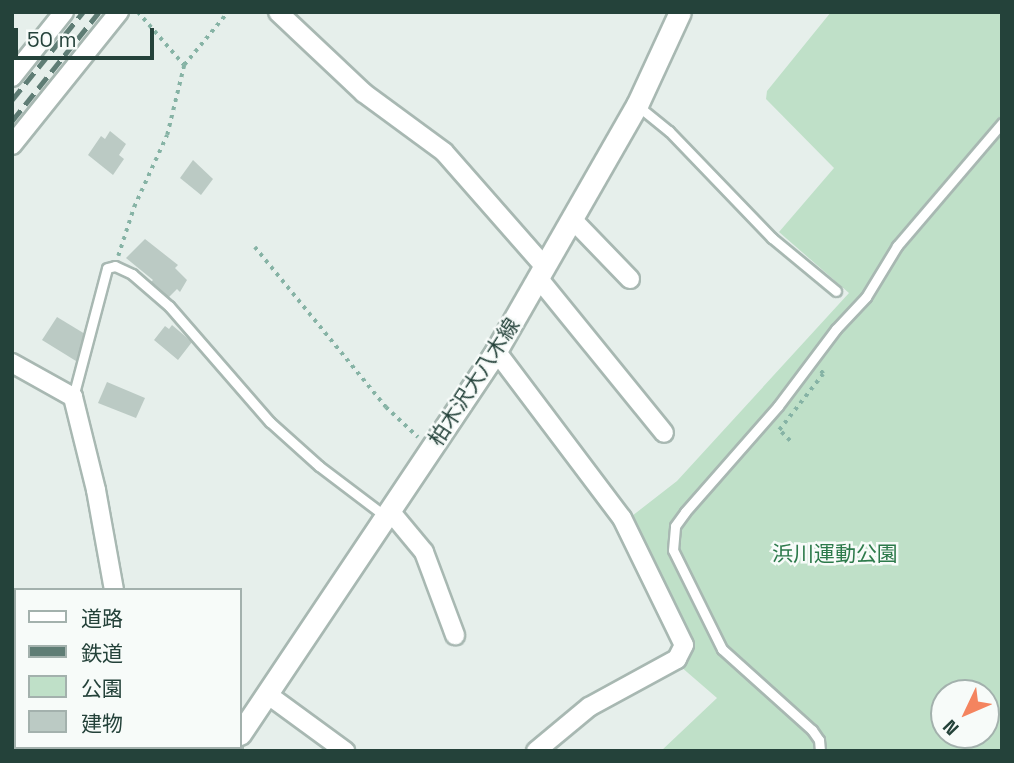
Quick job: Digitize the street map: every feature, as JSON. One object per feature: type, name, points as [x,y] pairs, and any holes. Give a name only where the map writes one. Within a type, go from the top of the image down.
[{"type":"main road","name":"柏木沢大八木線","points":[[242,731],[496,351],[637,105],[680,12]]},
{"type":"street","points":[[12,77],[64,12]]},
{"type":"street","points":[[12,145],[119,12]]},
{"type":"street","points":[[278,12],[348,80],[444,152],[542,273],[664,433]]},
{"type":"street","points":[[573,220],[630,279]]},
{"type":"street","points":[[496,351],[622,518],[684,645],[677,659],[589,707],[536,751]]},
{"type":"street","points":[[12,363],[73,397],[96,490],[114,588]]},
{"type":"street","points":[[388,513],[424,552],[455,635]]},
{"type":"street","points":[[267,694],[345,751]]},
{"type":"lane","points":[[637,105],[670,131],[772,238],[836,291]]},
{"type":"lane","points":[[820,751],[819,740],[812,730],[722,649],[673,550],[676,526],[684,512],[778,406],[866,298],[897,246],[1002,123]]},
{"type":"lane","points":[[73,397],[107,268],[115,265],[132,274],[169,306],[270,422],[319,466],[388,513]]},
{"type":"path","points":[[138,12],[184,65]]},
{"type":"path","points":[[115,265],[134,206],[167,135],[184,65],[228,12]]},
{"type":"path","points":[[255,247],[386,407],[432,449]]},
{"type":"path","points":[[790,441],[779,430],[823,374],[813,360]]},
{"type":"green space","name":"浜川運動公園","points":[[831,12],[1002,12],[1002,751],[661,751],[717,698],[680,666],[690,657],[693,642],[632,516],[677,481],[849,293],[779,232],[834,168],[766,99],[767,91]]},
{"type":"building","points":[[110,131],[126,144],[119,155],[124,159],[113,175],[88,155],[101,136],[105,139]]},
{"type":"building","points":[[193,160],[213,179],[201,195],[180,178]]},
{"type":"building","points":[[145,239],[178,265],[175,268],[187,280],[180,292],[177,289],[168,298],[151,282],[153,280],[126,258]]},
{"type":"building","points":[[57,317],[90,337],[76,361],[42,340]]},
{"type":"building","points":[[172,325],[192,342],[178,360],[154,340],[165,326],[169,329]]},
{"type":"building","points":[[107,382],[145,398],[136,418],[98,403]]},
{"type":"railway","points":[[12,100],[83,12]]},
{"type":"railway","points":[[12,121],[99,12]]}]
